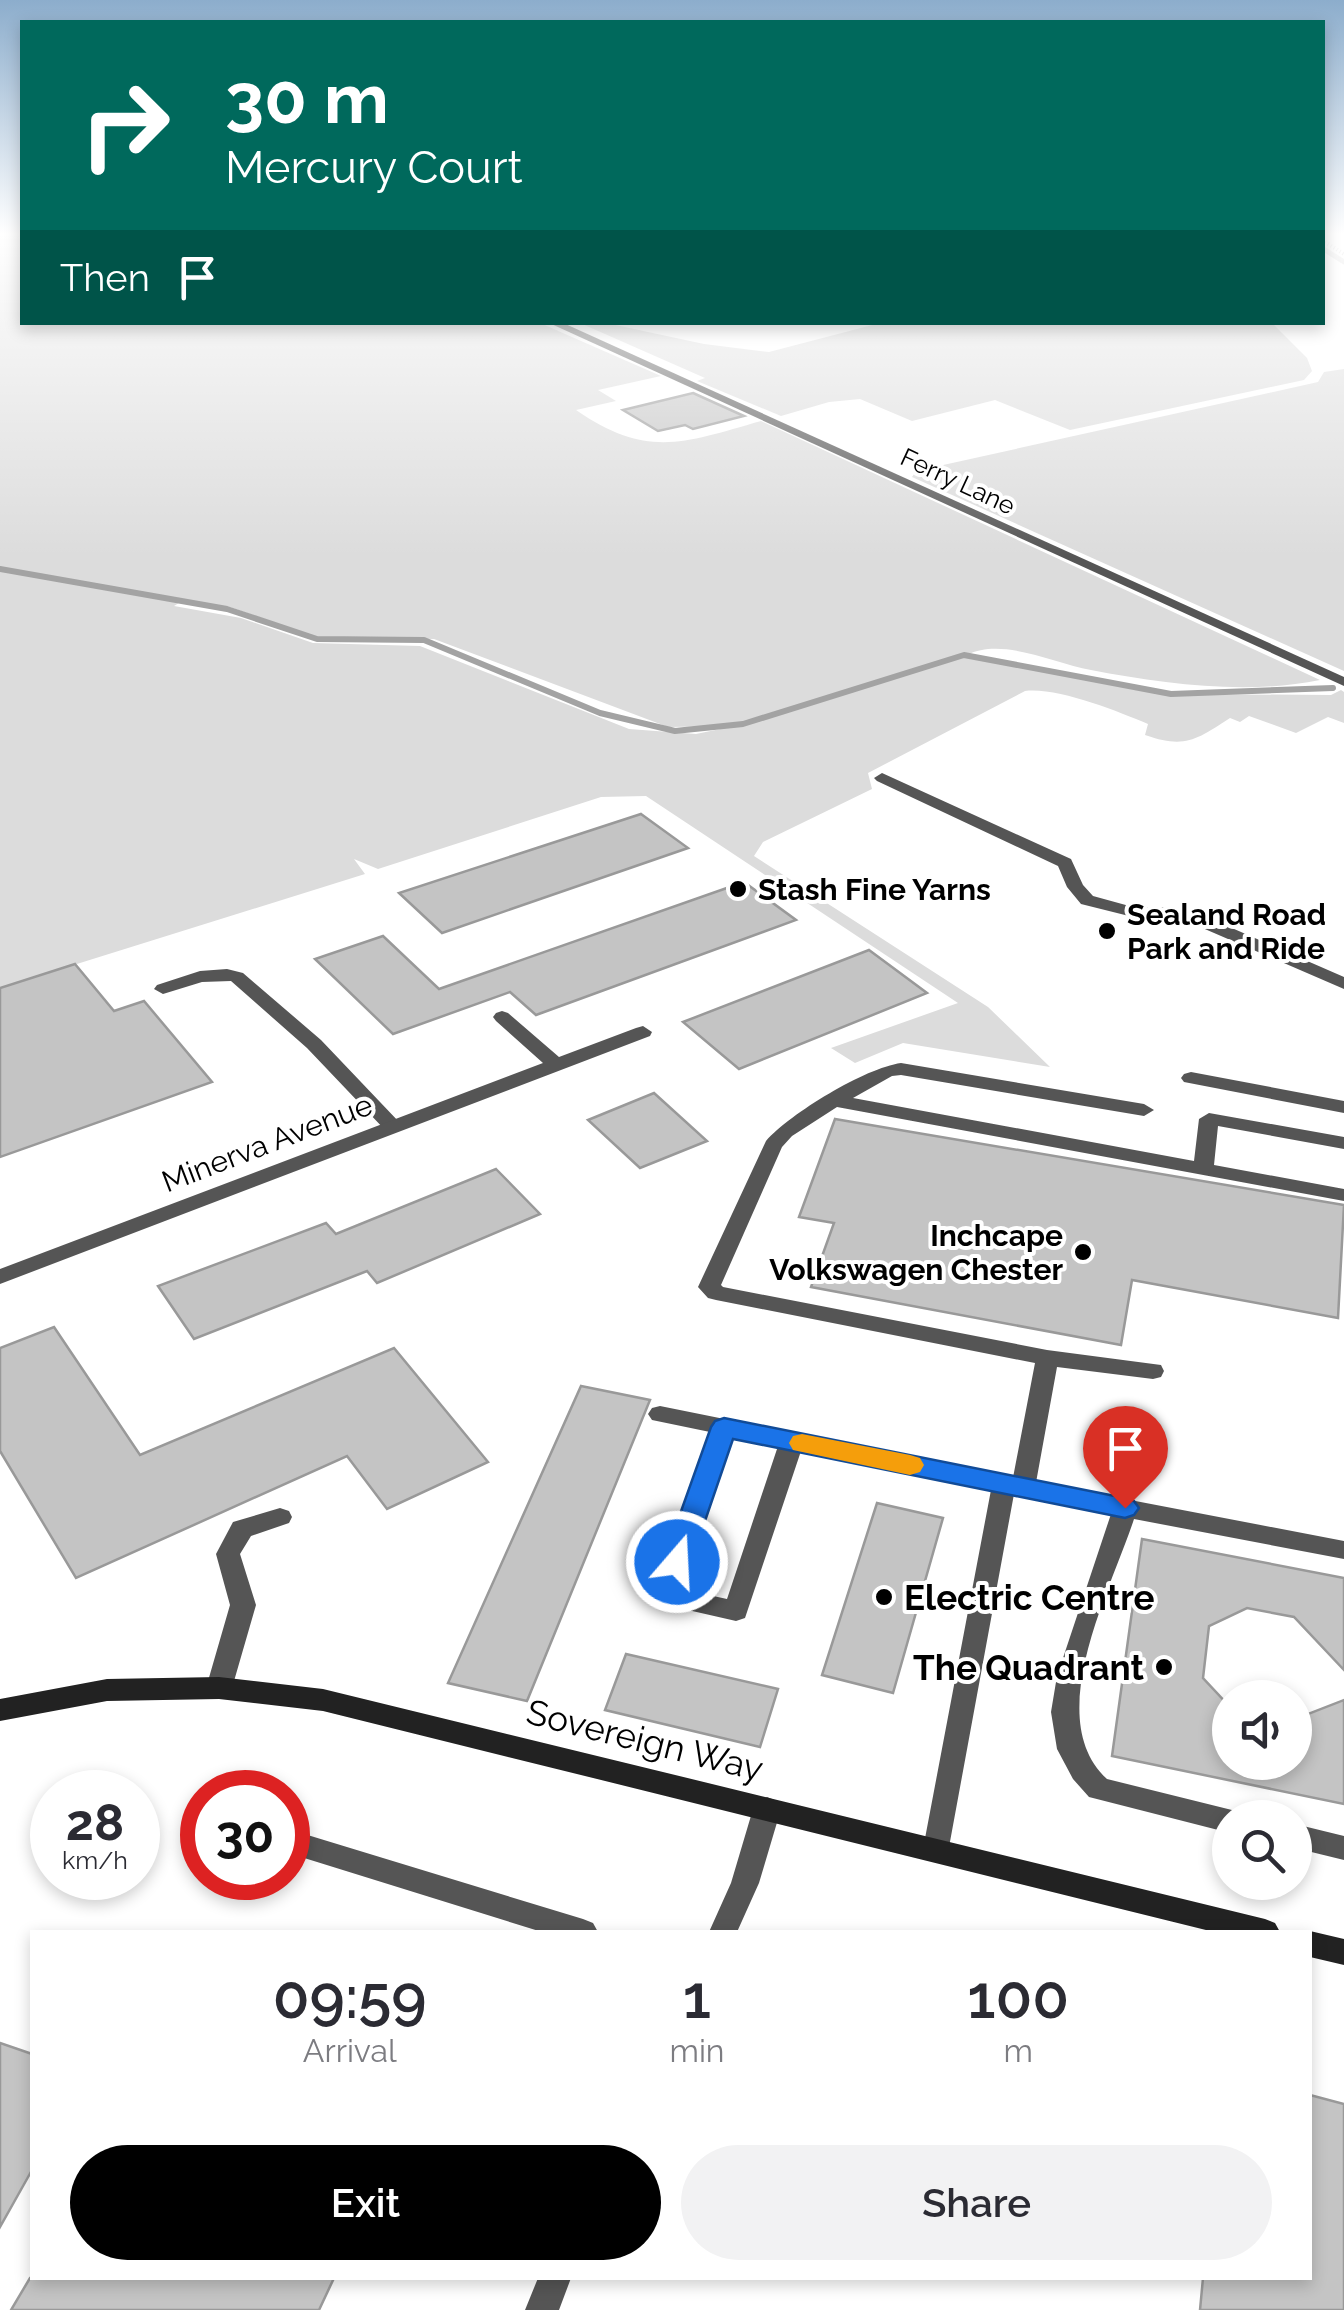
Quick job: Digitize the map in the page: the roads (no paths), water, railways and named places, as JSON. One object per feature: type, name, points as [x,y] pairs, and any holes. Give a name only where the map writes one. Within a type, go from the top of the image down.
[{"type":"street","name":"Ferry Lane","points":[[593,341],[1344,682]]},
{"type":"street","points":[[882,778],[1065,862],[1086,900],[1132,912],[1180,912],[1344,984]]},
{"type":"street","points":[[163,989],[201,975],[221,972],[237,977],[314,1044],[392,1127]]},
{"type":"street","points":[[502,1017],[556,1065]]},
{"type":"street","name":"Minerva Avenue","points":[[0,1278],[644,1032]]},
{"type":"street","points":[[1144,1110],[901,1069],[887,1071],[785,1132],[773,1145],[711,1290],[1047,1358],[1153,1372]]},
{"type":"street","points":[[1191,1078],[1344,1107]]},
{"type":"street","points":[[835,1101],[1344,1196]]},
{"type":"street","points":[[1203,1169],[1209,1119],[1344,1144]]},
{"type":"street","points":[[937,1850],[1014,1487],[1047,1358]]},
{"type":"street","points":[[660,1414],[1344,1550]]},
{"type":"street","points":[[724,1427],[666,1595],[736,1611],[792,1441]]},
{"type":"street","points":[[1125,1508],[1064,1702],[1073,1758],[1082,1776],[1099,1790],[1212,1817]]},
{"type":"street","points":[[219,1688],[242,1605],[228,1554],[242,1529],[280,1516]]},
{"type":"street","name":"Sovereign Way","points":[[0,1710],[107,1690],[219,1688],[323,1700],[1257,1930]]},
{"type":"street","points":[[723,1930],[745,1882],[767,1808]]},
{"type":"street","points":[[1312,1840],[1344,1848]]},
{"type":"street","points":[[310,1848],[577,1930]]},
{"type":"street","points":[[1312,1944],[1344,1952]]},
{"type":"street","points":[[542,2310],[553,2280]]},
{"type":"waterway","points":[[0,569],[227,609],[317,639],[424,640],[600,713],[675,731],[743,724],[964,655],[1171,694],[1333,688]]},
{"type":"place","name":"Stash Fine Yarns","points":[[738,889]]},
{"type":"place","name":"Sealand Road Park and Ride","points":[[1107,931]]},
{"type":"place","name":"Inchcape Volkswagen Chester","points":[[1083,1252]]},
{"type":"place","name":"Electric Centre","points":[[884,1597]]},
{"type":"place","name":"The Quadrant","points":[[1164,1667]]}]
